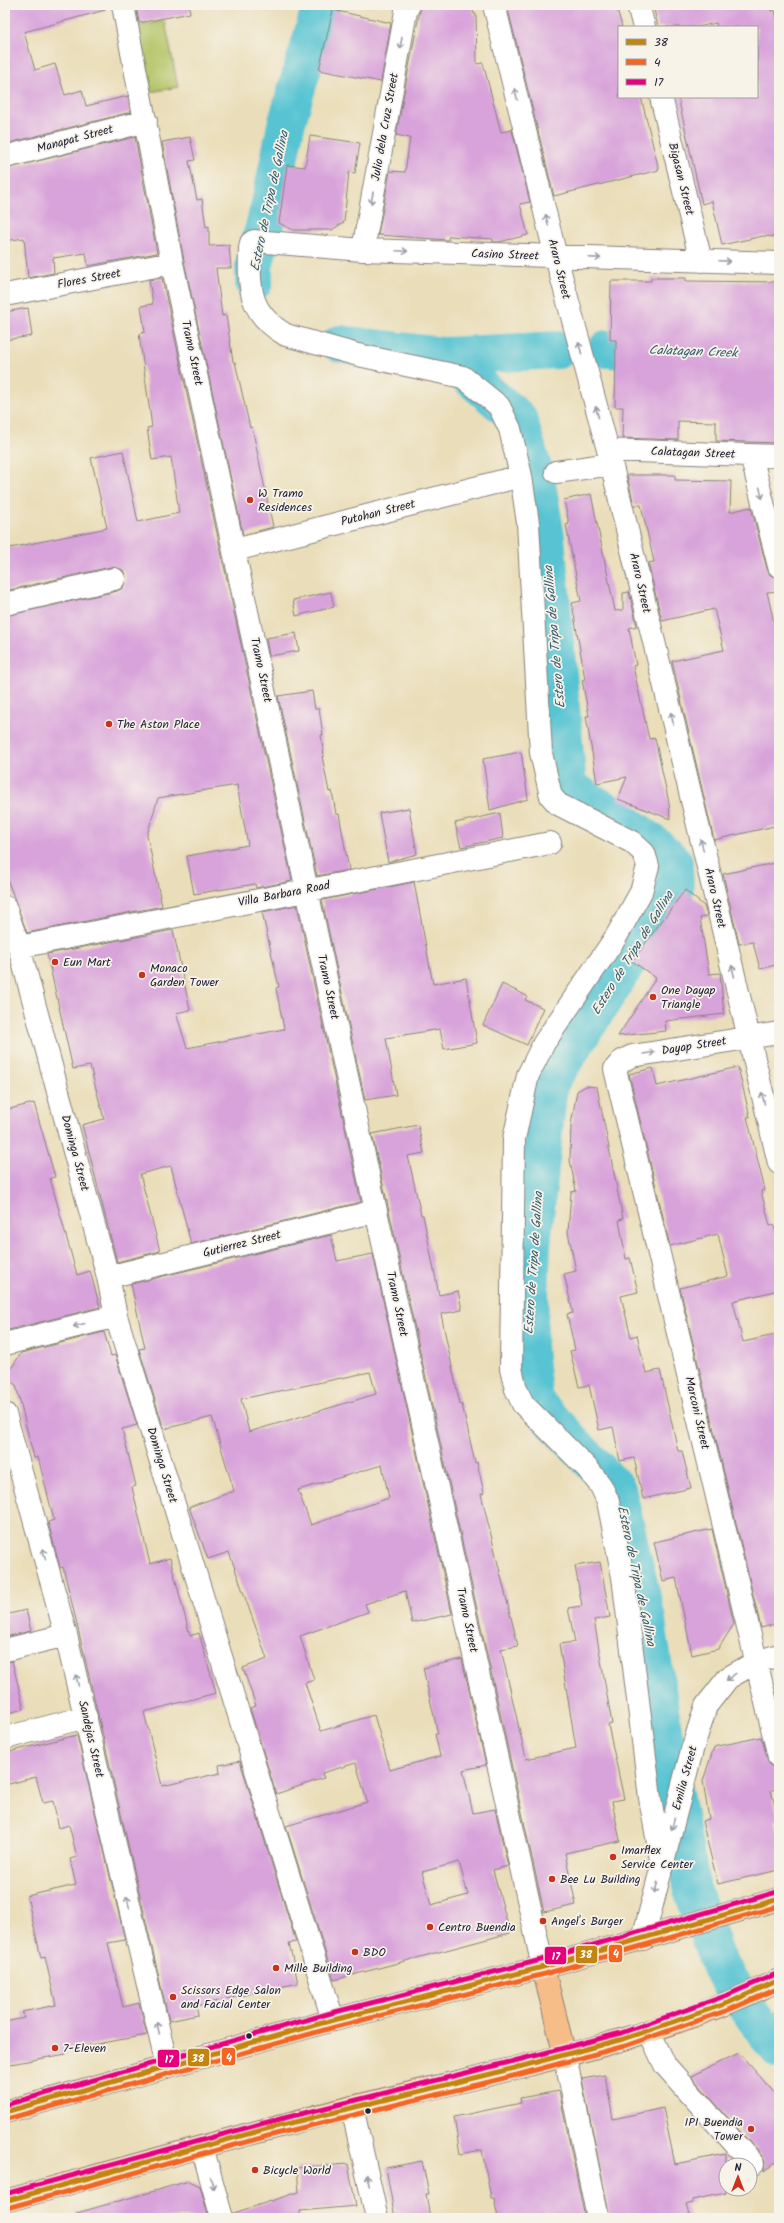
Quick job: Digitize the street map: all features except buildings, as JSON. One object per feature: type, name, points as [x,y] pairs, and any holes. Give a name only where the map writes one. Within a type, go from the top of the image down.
[{"type":"main road","points":[[5,2112],[333,2020],[543,1967],[779,1900]]},
{"type":"main road","points":[[543,1967],[565,2056]]},
{"type":"main road","points":[[5,2201],[352,2107],[565,2056],[722,2006],[779,1980]]},
{"type":"street","name":"Tramo Street","points":[[123,5],[172,263],[235,550],[376,1211],[543,1967]]},
{"type":"street","name":"Julio dela Cruz Street","points":[[363,250],[406,11],[409,5]]},
{"type":"street","name":"Araro Street","points":[[494,5],[556,257],[609,457],[779,1163]]},
{"type":"street","points":[[638,5],[644,26]]},
{"type":"street","name":"Bigasan Street","points":[[661,98],[702,261]]},
{"type":"street","name":"Manapat Street","points":[[5,157],[146,121]]},
{"type":"street","name":"Casino Street","points":[[521,476],[510,429],[499,406],[463,377],[358,355],[286,335],[266,322],[252,297],[249,282],[251,243],[254,241],[363,250],[779,263]]},
{"type":"street","name":"Flores Street","points":[[5,294],[172,263]]},
{"type":"street","points":[[751,455],[779,566]]},
{"type":"street","name":"Calatagan Street","points":[[556,472],[609,457],[779,456]]},
{"type":"street","points":[[521,476],[528,523],[541,753],[551,796],[558,804],[632,842],[644,853],[648,866],[641,892],[616,937],[544,1043],[528,1075],[514,1139],[511,1369],[516,1389],[523,1404],[588,1469],[601,1486],[608,1501],[623,1577],[650,1798],[664,1858]]},
{"type":"street","name":"Putohan Street","points":[[235,550],[521,476]]},
{"type":"street","points":[[5,604],[114,579]]},
{"type":"street","name":"Villa Barbara Road","points":[[19,947],[307,889],[550,844]]},
{"type":"street","name":"Dominga Street","points":[[5,906],[19,947],[108,1277],[116,1316],[333,2020]]},
{"type":"street","name":"Dayap Street","points":[[615,1069],[622,1061],[632,1056],[779,1033]]},
{"type":"street","name":"Marconi Street","points":[[615,1069],[779,1757]]},
{"type":"street","name":"Gutierrez Street","points":[[108,1277],[376,1211]]},
{"type":"street","points":[[5,1344],[116,1316]]},
{"type":"street","name":"Sandejas Street","points":[[5,1414],[66,1635],[167,2066]]},
{"type":"street","points":[[5,1650],[66,1635]]},
{"type":"street","name":"Emilia Street","points":[[643,1939],[692,1750],[706,1706],[728,1678],[756,1662],[779,1655]]},
{"type":"street","points":[[5,1738],[86,1717]]},
{"type":"street","points":[[649,2030],[665,2065],[747,2157]]},
{"type":"street","points":[[565,2056],[598,2218]]},
{"type":"street","points":[[352,2107],[377,2218]]},
{"type":"street","points":[[202,2147],[222,2218]]},
{"type":"green space","points":[[165,21],[178,87],[151,92],[138,26]]},
{"type":"green space","points":[[779,2011],[779,2035],[764,2018]]},
{"type":"waterway","name":"Estero de Tripa de Gallina","points":[[254,282],[254,266],[271,200],[286,125],[321,5]]},
{"type":"waterway","name":"Estero de Tripa de Gallina","points":[[340,344],[444,356],[518,418],[536,478],[546,537],[568,787],[637,831],[662,851],[674,863],[675,889],[549,1084],[532,1244],[528,1349],[534,1401],[617,1489],[646,1615],[666,1750],[692,1890],[720,1967],[765,2033],[779,2050]]},
{"type":"waterway","name":"Calatagan Creek","points":[[607,349],[668,352]]},
{"type":"waterway","name":"Calatagan Creek","points":[[444,356],[558,350]]},
{"type":"transit line","name":"17","points":[[5,2105],[331,2013],[541,1960],[777,1892]]},
{"type":"transit line","name":"38","points":[[5,2112],[333,2020],[543,1967],[779,1899]]},
{"type":"transit line","name":"4","points":[[7,2119],[335,2027],[545,1974],[779,1906]]},
{"type":"transit line","name":"17","points":[[5,2194],[264,2123],[621,2033],[725,1996],[776,1974]]},
{"type":"transit line","name":"38","points":[[5,2201],[266,2129],[515,2068],[623,2039],[728,2003],[779,1980]]},
{"type":"transit line","name":"4","points":[[7,2208],[268,2136],[517,2075],[625,2046],[731,2009],[779,1988]]},
{"type":"place","name":"W Tramo Residences","points":[[250,500]]},
{"type":"place","name":"The Aston Place","points":[[109,724]]},
{"type":"place","name":"Eun Mart","points":[[55,962]]},
{"type":"place","name":"Monaco Garden Tower","points":[[142,975]]},
{"type":"place","name":"One Dayap Triangle","points":[[653,997]]},
{"type":"place","name":"Imarflex Service Center","points":[[613,1857]]},
{"type":"place","name":"Bee Lu Building","points":[[552,1879]]},
{"type":"place","name":"Angel's Burger","points":[[543,1921]]},
{"type":"place","name":"Centro Buendia","points":[[430,1927]]},
{"type":"place","name":"BDO","points":[[355,1952]]},
{"type":"place","name":"Mille Building","points":[[276,1968]]},
{"type":"place","name":"Scissors Edge Salon and Facial Center","points":[[173,1997]]},
{"type":"place","name":"7-Eleven","points":[[55,2048]]},
{"type":"place","name":"IPI Buendia Tower","points":[[751,2129]]},
{"type":"place","name":"Bicycle World","points":[[255,2170]]}]
